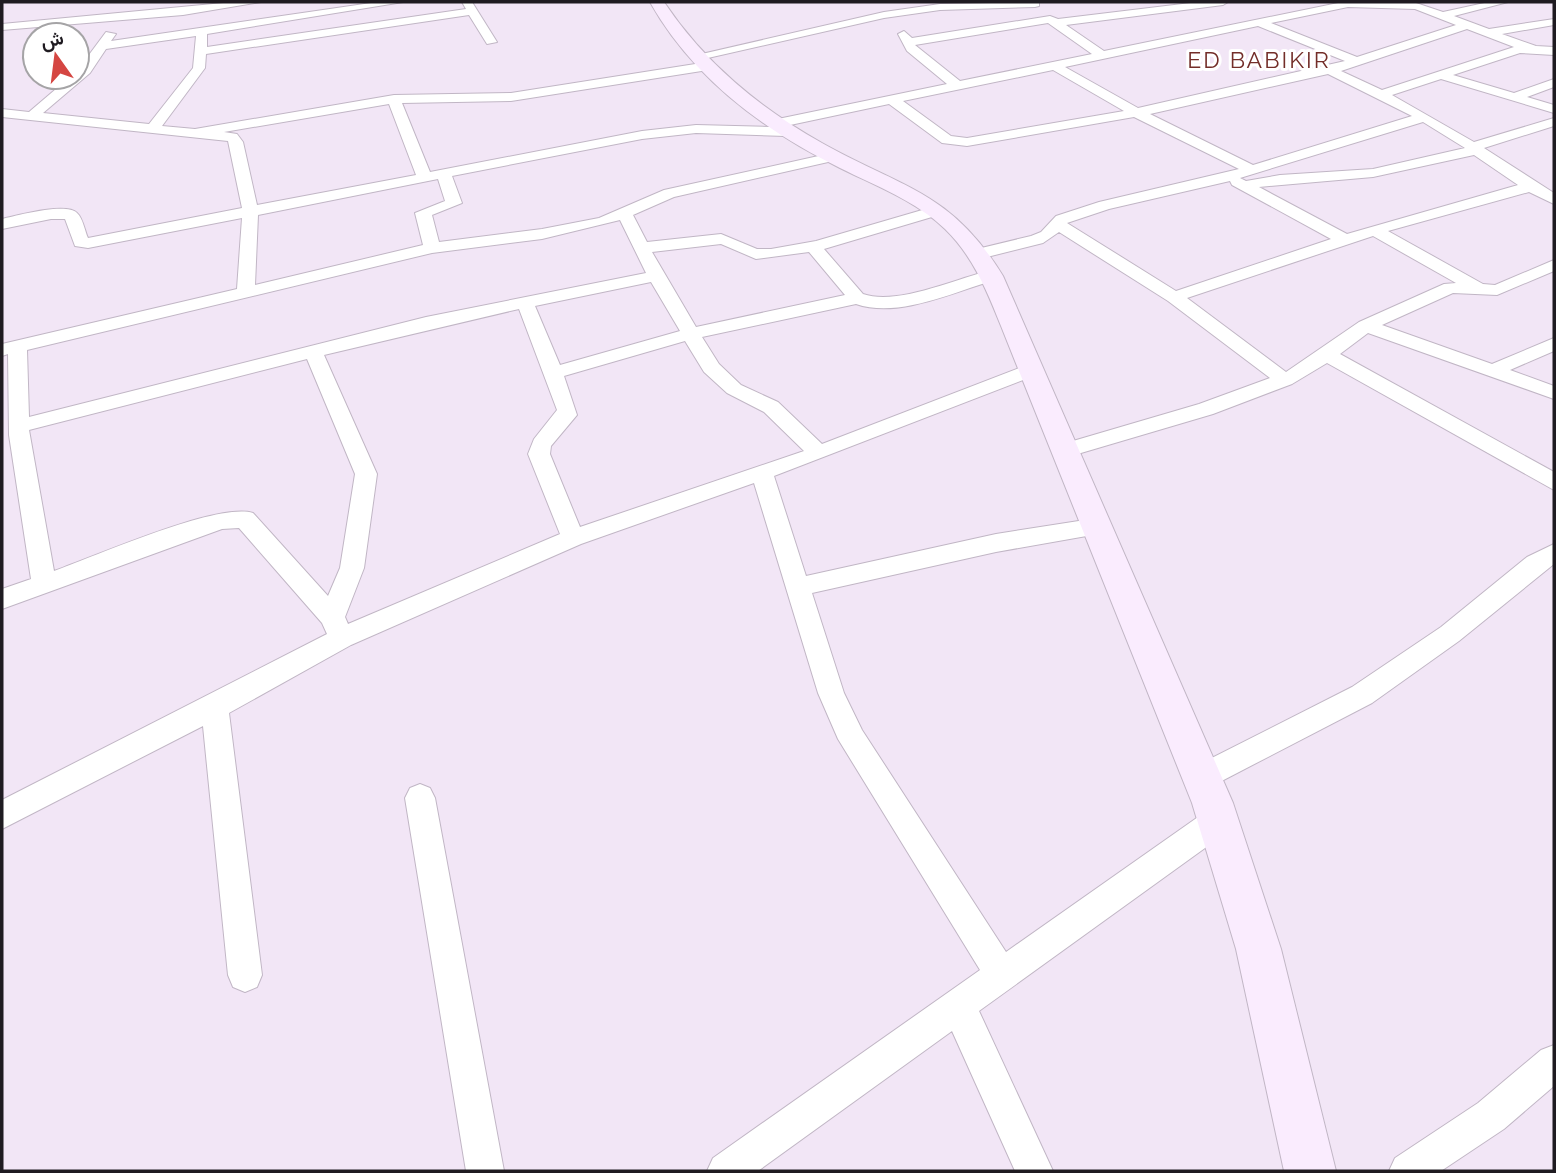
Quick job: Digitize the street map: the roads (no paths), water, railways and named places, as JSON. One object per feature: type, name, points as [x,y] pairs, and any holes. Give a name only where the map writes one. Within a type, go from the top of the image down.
[{"type":"street","points":[[32,116],[86,69],[129,2]]},
{"type":"street","points":[[160,2],[183,12]]},
{"type":"street","points":[[3,29],[122,15],[183,12],[256,2]]},
{"type":"street","points":[[103,46],[254,23],[339,6],[398,2]]},
{"type":"street","points":[[657,2],[670,24],[703,61],[779,128],[936,211],[958,229],[986,264],[1219,820],[1262,962],[1288,1064],[1310,1171]]},
{"type":"street","points":[[866,2],[884,15],[914,50],[958,86]]},
{"type":"street","points":[[909,42],[1052,21],[1223,2]]},
{"type":"street","points":[[1444,15],[1503,2]]},
{"type":"street","points":[[200,132],[394,99],[511,97],[703,61],[884,15],[940,6],[1036,3],[1052,21],[1104,57]]},
{"type":"street","points":[[2,224],[51,215],[71,215],[81,243],[88,243],[250,209],[674,131],[779,128],[892,100],[1104,57],[1327,4],[1401,4],[1471,24],[1532,48],[1554,51]]},
{"type":"street","points":[[201,51],[471,7],[491,42]]},
{"type":"street","points":[[216,8],[254,23]]},
{"type":"street","points":[[1257,22],[1358,62]]},
{"type":"street","points":[[1492,32],[1554,22]]},
{"type":"street","points":[[892,100],[947,140],[956,143],[1137,114],[1331,70],[1471,24]]},
{"type":"street","points":[[152,130],[199,68],[202,31]]},
{"type":"street","points":[[1380,95],[1444,76],[1512,51],[1532,48]]},
{"type":"street","points":[[1057,66],[1137,114],[1252,170]]},
{"type":"street","points":[[1331,70],[1424,117],[1529,187],[1554,199]]},
{"type":"street","points":[[1444,76],[1554,109]]},
{"type":"street","points":[[1512,98],[1554,83]]},
{"type":"street","points":[[394,99],[425,176]]},
{"type":"street","points":[[2,113],[152,130],[200,132],[222,135],[236,142],[250,209],[246,291]]},
{"type":"street","points":[[812,245],[857,298],[866,302],[882,302],[986,264],[1047,235],[1056,223],[1105,205],[1228,177],[1424,117]]},
{"type":"street","points":[[1244,186],[1280,179],[1373,173],[1474,148],[1554,122]]},
{"type":"street","points":[[1537,127],[1554,134]]},
{"type":"street","points":[[44,584],[14,434],[9,348],[432,248],[542,234],[603,222],[669,193],[832,157]]},
{"type":"street","points":[[432,248],[423,214],[454,203],[443,173]]},
{"type":"street","points":[[1228,177],[1346,240]]},
{"type":"street","points":[[1174,297],[1374,230],[1529,187]]},
{"type":"street","points":[[642,248],[721,239],[757,254],[812,245],[936,211]]},
{"type":"street","points":[[624,213],[656,276],[693,333],[711,368],[730,386],[771,407],[819,453]]},
{"type":"street","points":[[1056,223],[1174,297],[1285,380]]},
{"type":"street","points":[[1374,230],[1482,291]]},
{"type":"street","points":[[1064,451],[1218,405],[1285,380],[1327,355],[1366,326],[1450,288],[1497,290],[1554,265]]},
{"type":"street","points":[[14,434],[426,323],[656,276]]},
{"type":"street","points":[[553,373],[693,333],[857,298]]},
{"type":"street","points":[[524,303],[568,412],[541,444],[539,454],[573,538]]},
{"type":"street","points":[[1366,326],[1554,393]]},
{"type":"street","points":[[1492,371],[1554,344]]},
{"type":"street","points":[[313,352],[366,474],[352,568],[337,627]]},
{"type":"street","points":[[1327,355],[1554,482]]},
{"type":"street","points":[[2,815],[215,707],[337,627],[573,538],[819,453],[1029,371]]},
{"type":"street","points":[[762,473],[831,694],[852,739],[1001,974]]},
{"type":"street","points":[[2,599],[220,521],[245,519],[337,627]]},
{"type":"street","points":[[797,587],[996,543],[1098,526]]},
{"type":"street","points":[[1202,777],[1362,695],[1450,634],[1535,563],[1554,553]]},
{"type":"street","points":[[215,707],[245,975]]},
{"type":"street","points":[[419,798],[485,1171]]},
{"type":"street","points":[[726,1171],[1219,820]]},
{"type":"street","points":[[958,1004],[1034,1171]]},
{"type":"street","points":[[1408,1171],[1491,1116],[1554,1063]]},
{"type":"district","name":"ED BABIKIR","points":[[1259,59]]}]
